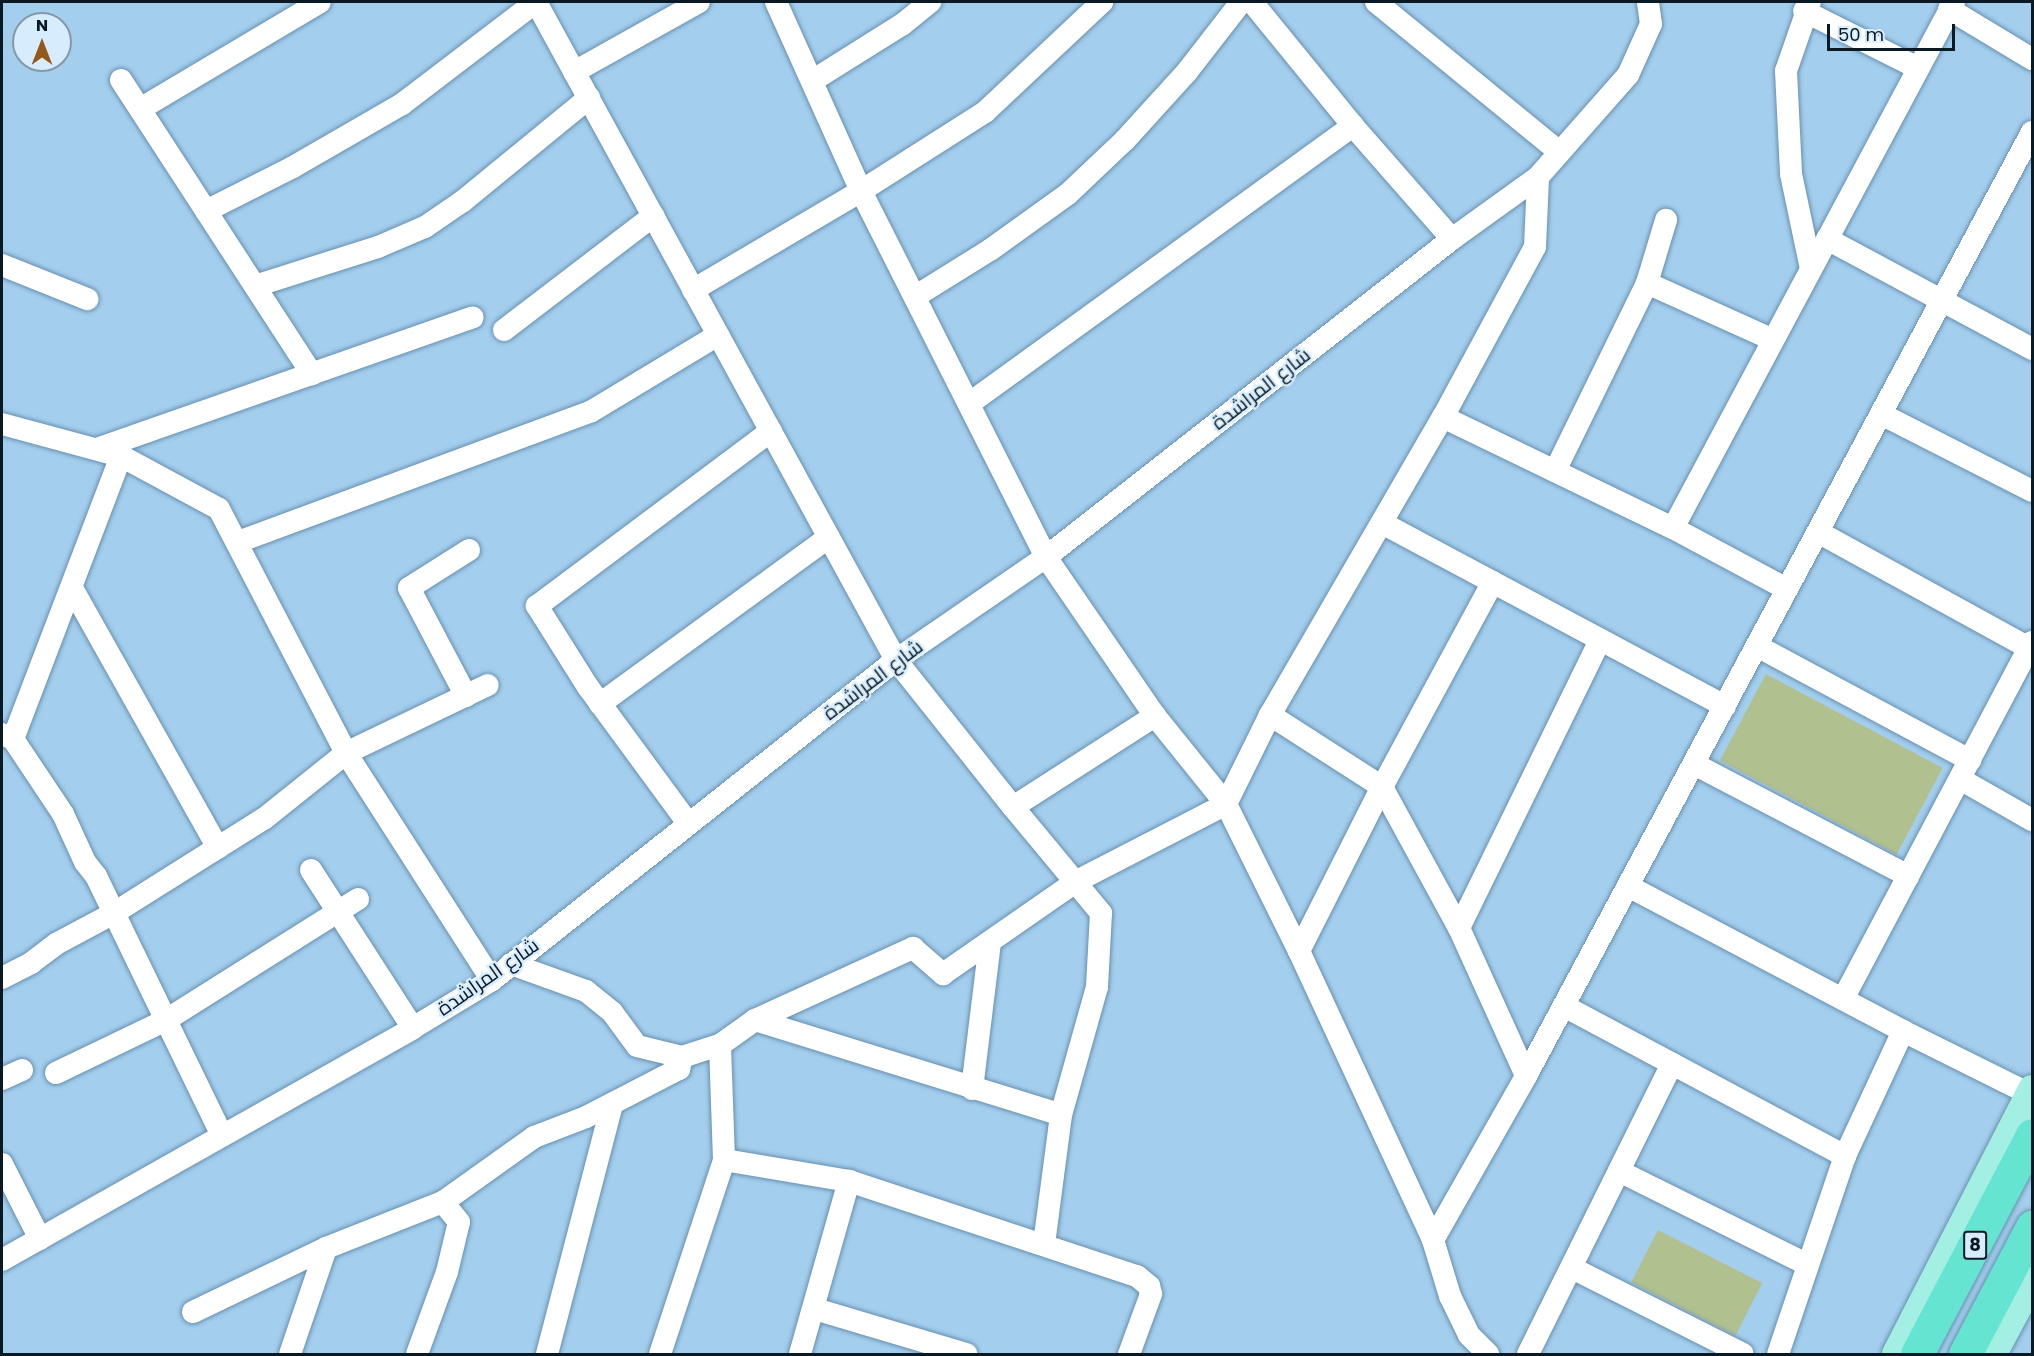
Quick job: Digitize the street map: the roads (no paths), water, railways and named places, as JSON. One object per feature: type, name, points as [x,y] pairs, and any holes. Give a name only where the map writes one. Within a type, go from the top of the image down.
[{"type":"highway","name":"8","points":[[1917,1354],[2032,1135]]},
{"type":"highway","name":"8","points":[[1965,1354],[2032,1227]]},
{"type":"main road","points":[[1896,1354],[2032,1093]]},
{"type":"main road","points":[[1993,1354],[2032,1281]]},
{"type":"street","points":[[140,109],[320,2]]},
{"type":"street","points":[[206,211],[293,167],[402,104],[536,2],[896,660],[1101,913],[1097,987],[1060,1115],[1044,1244]]},
{"type":"street","points":[[574,72],[699,2]]},
{"type":"street","points":[[776,2],[861,191],[1046,557],[1155,716],[1226,804],[1299,951],[1433,1240],[1450,1296],[1469,1335],[1488,1354]]},
{"type":"street","points":[[812,81],[903,24],[930,2]]},
{"type":"street","points":[[693,290],[861,191],[985,112],[1101,2]]},
{"type":"street","points":[[916,296],[990,250],[1068,194],[1125,140],[1186,72],[1241,2]]},
{"type":"street","points":[[1252,2],[1353,126],[1452,239]]},
{"type":"street","points":[[1376,2],[1559,152]]},
{"type":"street","name":"شارع المراشدة","points":[[2,1260],[413,1028],[492,980],[896,660],[1046,557],[1452,239],[1538,177],[1628,75],[1651,24],[1648,2]]},
{"type":"street","points":[[1673,528],[1951,5],[2032,59]]},
{"type":"street","points":[[1811,269],[1791,174],[1786,71],[1807,6],[1918,68]]},
{"type":"street","points":[[121,80],[312,374]]},
{"type":"street","points":[[255,286],[378,246],[424,227],[463,201],[589,98]]},
{"type":"street","points":[[970,403],[1353,126]]},
{"type":"street","points":[[1433,1240],[1564,1006],[2032,132]]},
{"type":"street","points":[[511,964],[586,991],[612,1012],[637,1046],[682,1057],[720,1045],[754,1020],[913,948],[943,974],[1077,881],[1226,804],[1270,715],[1443,417],[1535,247],[1538,177]]},
{"type":"street","points":[[504,330],[653,216]]},
{"type":"street","points":[[1555,471],[1647,283],[1666,220]]},
{"type":"street","points":[[1827,239],[1943,299],[2032,349]]},
{"type":"street","points":[[2,265],[87,298]]},
{"type":"street","points":[[1647,283],[1773,340]]},
{"type":"street","points":[[97,449],[473,317]]},
{"type":"street","points":[[238,542],[592,411],[718,335]]},
{"type":"street","points":[[1881,414],[2032,491]]},
{"type":"street","points":[[1443,417],[1673,528],[1787,589]]},
{"type":"street","points":[[2,424],[121,456],[219,508],[346,753],[492,980]]},
{"type":"street","points":[[688,823],[600,704],[537,606],[771,431]]},
{"type":"street","points":[[121,456],[72,588],[7,736],[63,814],[85,862],[96,876],[222,1135]]},
{"type":"street","points":[[1382,523],[1725,706]]},
{"type":"street","points":[[1818,532],[2031,645],[1843,999]]},
{"type":"street","points":[[600,704],[829,537]]},
{"type":"street","points":[[466,696],[409,588],[469,550]]},
{"type":"street","points":[[1299,951],[1382,787],[1493,582]]},
{"type":"street","points":[[72,588],[218,848]]},
{"type":"street","points":[[1459,928],[1600,640]]},
{"type":"street","points":[[1757,646],[1965,770],[2032,820]]},
{"type":"street","points":[[2,978],[31,963],[56,944],[114,913],[265,818],[346,753],[488,685]]},
{"type":"street","points":[[1270,715],[1382,787],[1459,928],[1526,1076]]},
{"type":"street","points":[[1013,807],[1155,716]]},
{"type":"street","points":[[1694,764],[1908,876]]},
{"type":"street","points":[[311,870],[413,1028]]},
{"type":"street","points":[[1628,886],[1903,1031],[2032,1093]]},
{"type":"street","points":[[56,1073],[166,1020],[358,899]]},
{"type":"street","points":[[972,1089],[990,942]]},
{"type":"street","points":[[1564,1006],[1845,1156]]},
{"type":"street","points":[[754,1020],[1060,1115]]},
{"type":"street","points":[[1778,1354],[1845,1156],[1903,1031]]},
{"type":"street","points":[[660,1354],[724,1160],[720,1045]]},
{"type":"street","points":[[193,1312],[326,1248],[443,1202],[534,1137],[586,1117],[679,1069],[682,1057]]},
{"type":"street","points":[[1528,1354],[1572,1269],[1671,1064]]},
{"type":"street","points":[[547,1354],[612,1104]]},
{"type":"street","points":[[724,1160],[849,1181],[1137,1276],[1149,1286],[1149,1301],[1129,1354]]},
{"type":"street","points":[[2,1164],[40,1239]]},
{"type":"street","points":[[1620,1171],[1808,1265]]},
{"type":"street","points":[[800,1354],[815,1309],[849,1181]]},
{"type":"street","points":[[417,1354],[447,1272],[459,1222],[443,1202]]},
{"type":"street","points":[[290,1354],[326,1248]]},
{"type":"street","points":[[1572,1269],[1743,1354]]},
{"type":"street","points":[[815,1309],[966,1354]]}]
